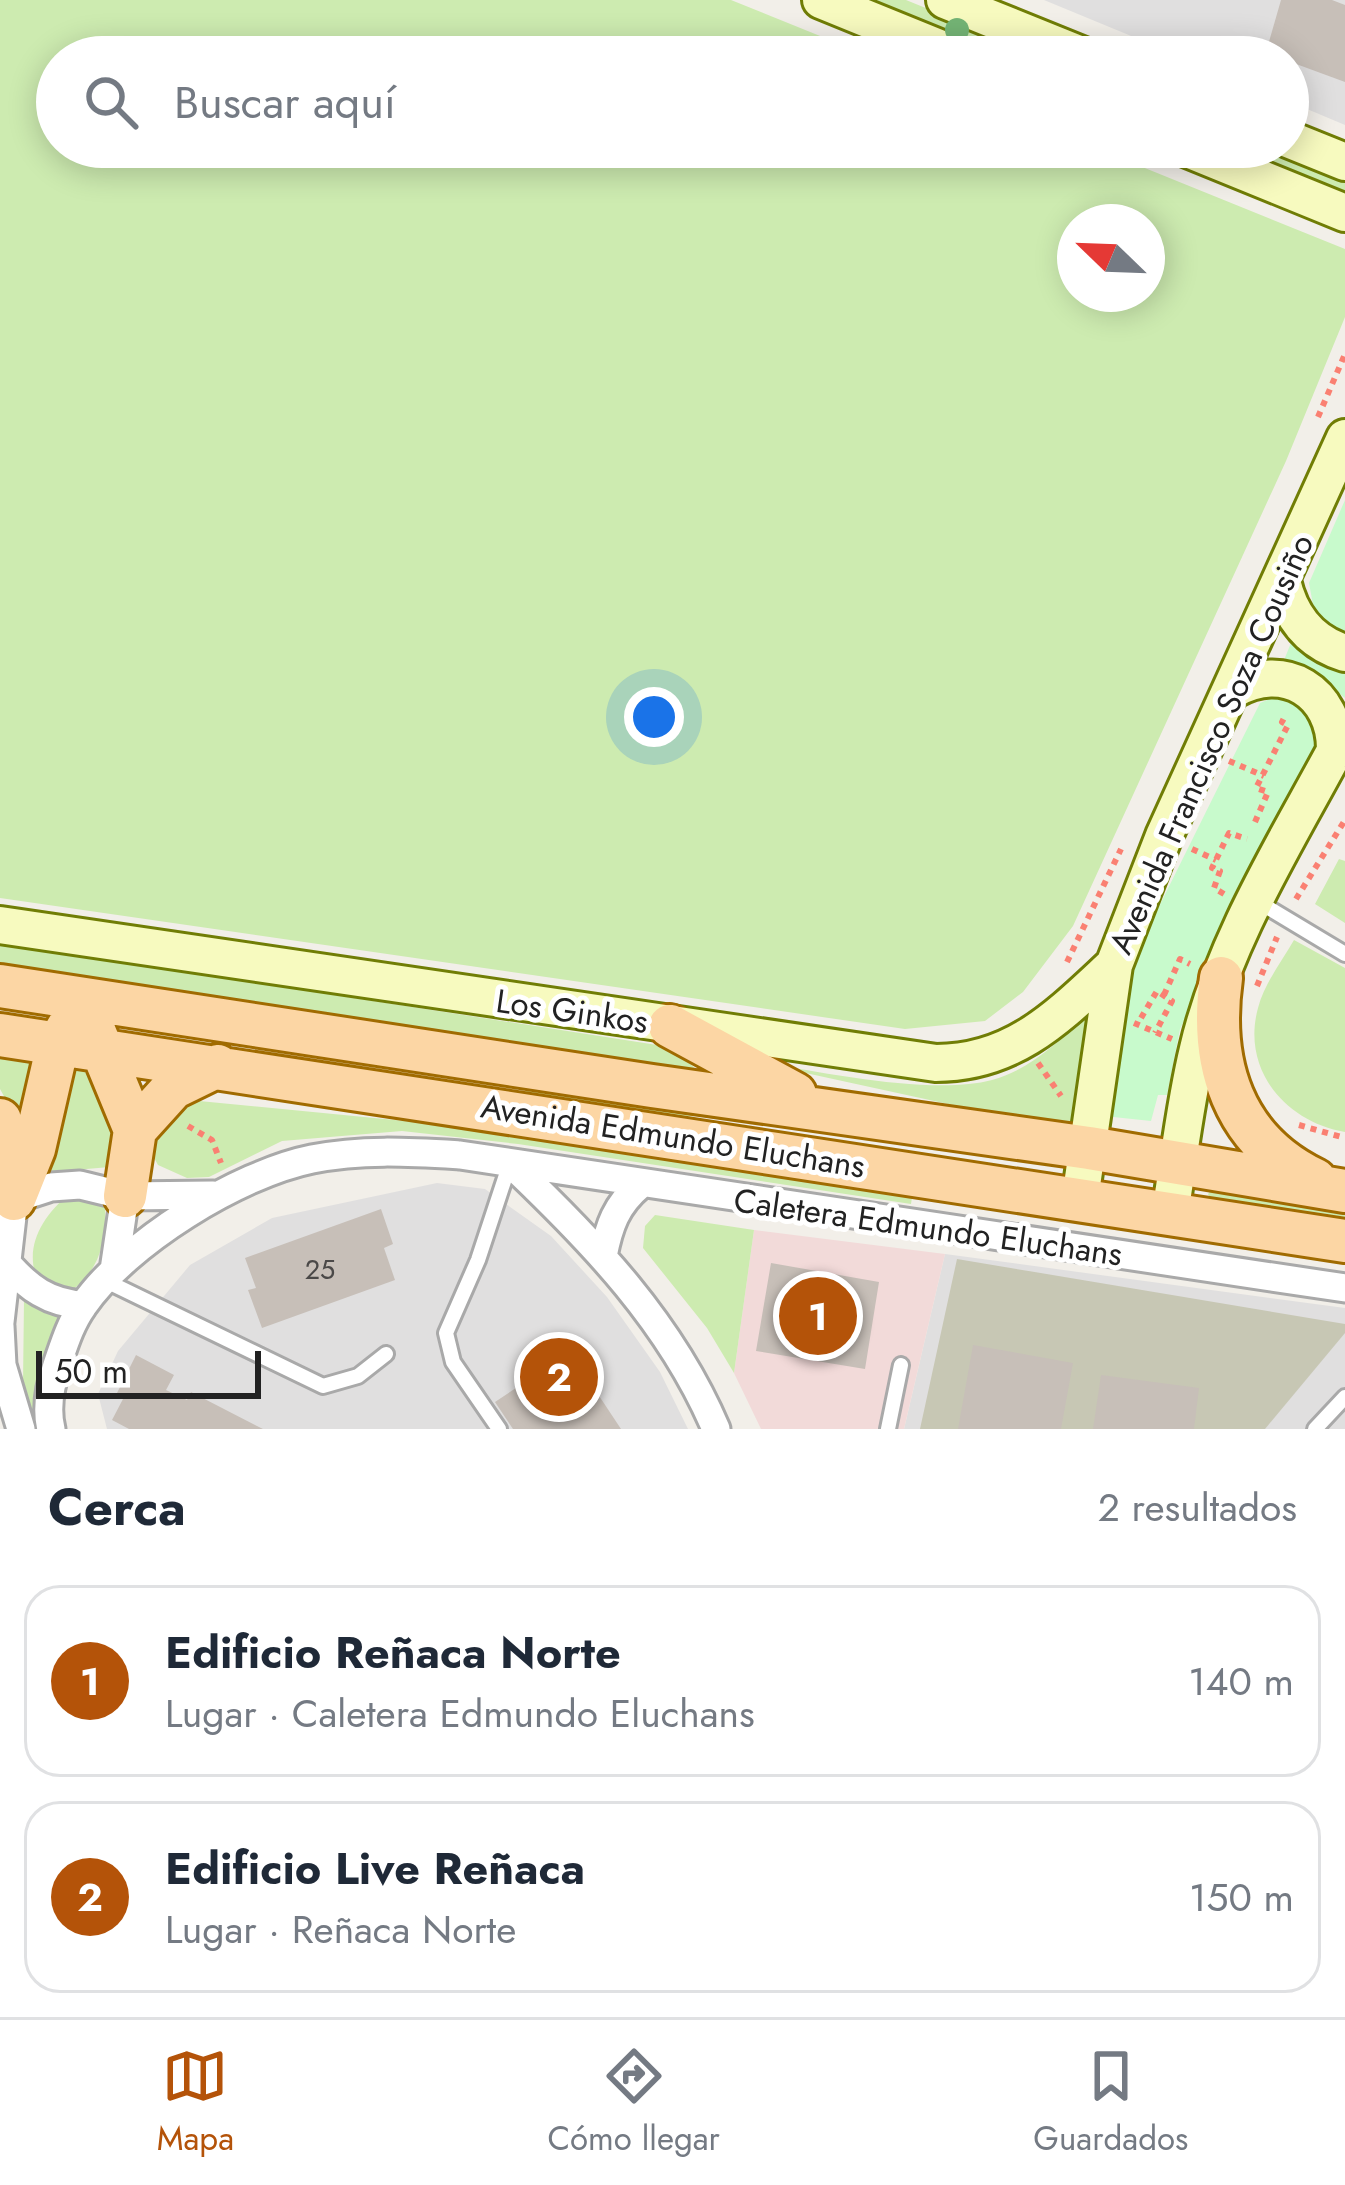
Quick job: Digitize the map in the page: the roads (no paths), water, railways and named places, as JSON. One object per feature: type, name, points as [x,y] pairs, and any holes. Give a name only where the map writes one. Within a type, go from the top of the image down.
[{"type":"main road","points":[[1224,976],[1217,1043],[1234,1103],[1262,1143],[1282,1160],[1342,1191]]},
{"type":"main road","name":"Avenida Edmundo Eluchans","points":[[0,986],[1088,1148],[1342,1191]]},
{"type":"main road","points":[[14,1199],[79,1046],[85,998]]},
{"type":"main road","points":[[670,1026],[828,1110]]},
{"type":"main road","name":"Avenida Edmundo Eluchans","points":[[0,1035],[1345,1241]]},
{"type":"main road","points":[[79,1046],[135,1130]]},
{"type":"main road","points":[[125,1196],[135,1130],[173,1088],[218,1066]]},
{"type":"main road","points":[[0,1120],[14,1199]]},
{"type":"street","points":[[820,0],[890,13],[927,36]]},
{"type":"street","points":[[945,0],[1034,36]]},
{"type":"street","points":[[1309,147],[1345,162]]},
{"type":"street","points":[[1235,168],[1345,213]]},
{"type":"street","name":"Avenida Francisco Soza Cousiño","points":[[1080,1199],[1114,965],[1164,836],[1282,581],[1327,438]]},
{"type":"street","points":[[1282,581],[1294,616],[1306,631],[1345,653]]},
{"type":"street","points":[[1170,1213],[1198,1048],[1224,976],[1270,910],[1340,741],[1325,706],[1300,684],[1257,678],[1233,690]]},
{"type":"street","name":"Los Ginkos","points":[[0,925],[910,1061],[971,1061],[1023,1043],[1050,1025],[1114,965]]},
{"type":"street","name":"Caletera Edmundo Eluchans","points":[[214,1195],[308,1160],[379,1150],[460,1155],[1345,1288]]},
{"type":"street","points":[[510,1163],[603,1256],[652,1316],[716,1429]]},
{"type":"street","points":[[21,1429],[2,1365],[0,1324],[14,1199],[51,1187],[80,1185],[125,1196],[214,1195]]},
{"type":"street","points":[[603,1256],[609,1227],[623,1199],[640,1185]]},
{"type":"street","points":[[51,1429],[52,1379],[83,1305],[110,1275],[214,1195]]},
{"type":"street","points":[[110,1275],[125,1196]]},
{"type":"street","points":[[6,1262],[23,1283],[43,1296],[83,1305]]},
{"type":"lane","points":[[1270,910],[1345,954]]},
{"type":"lane","points":[[499,1429],[453,1362],[446,1333],[478,1260],[510,1163]]},
{"type":"lane","points":[[110,1275],[323,1386],[358,1376],[386,1354]]},
{"type":"lane","points":[[888,1429],[902,1364]]},
{"type":"lane","points":[[1315,1429],[1345,1397]]},
{"type":"place","name":"Edificio Reñaca Norte","points":[[818,1316]]},
{"type":"place","name":"Edificio Live Reñaca","points":[[559,1377]]}]
